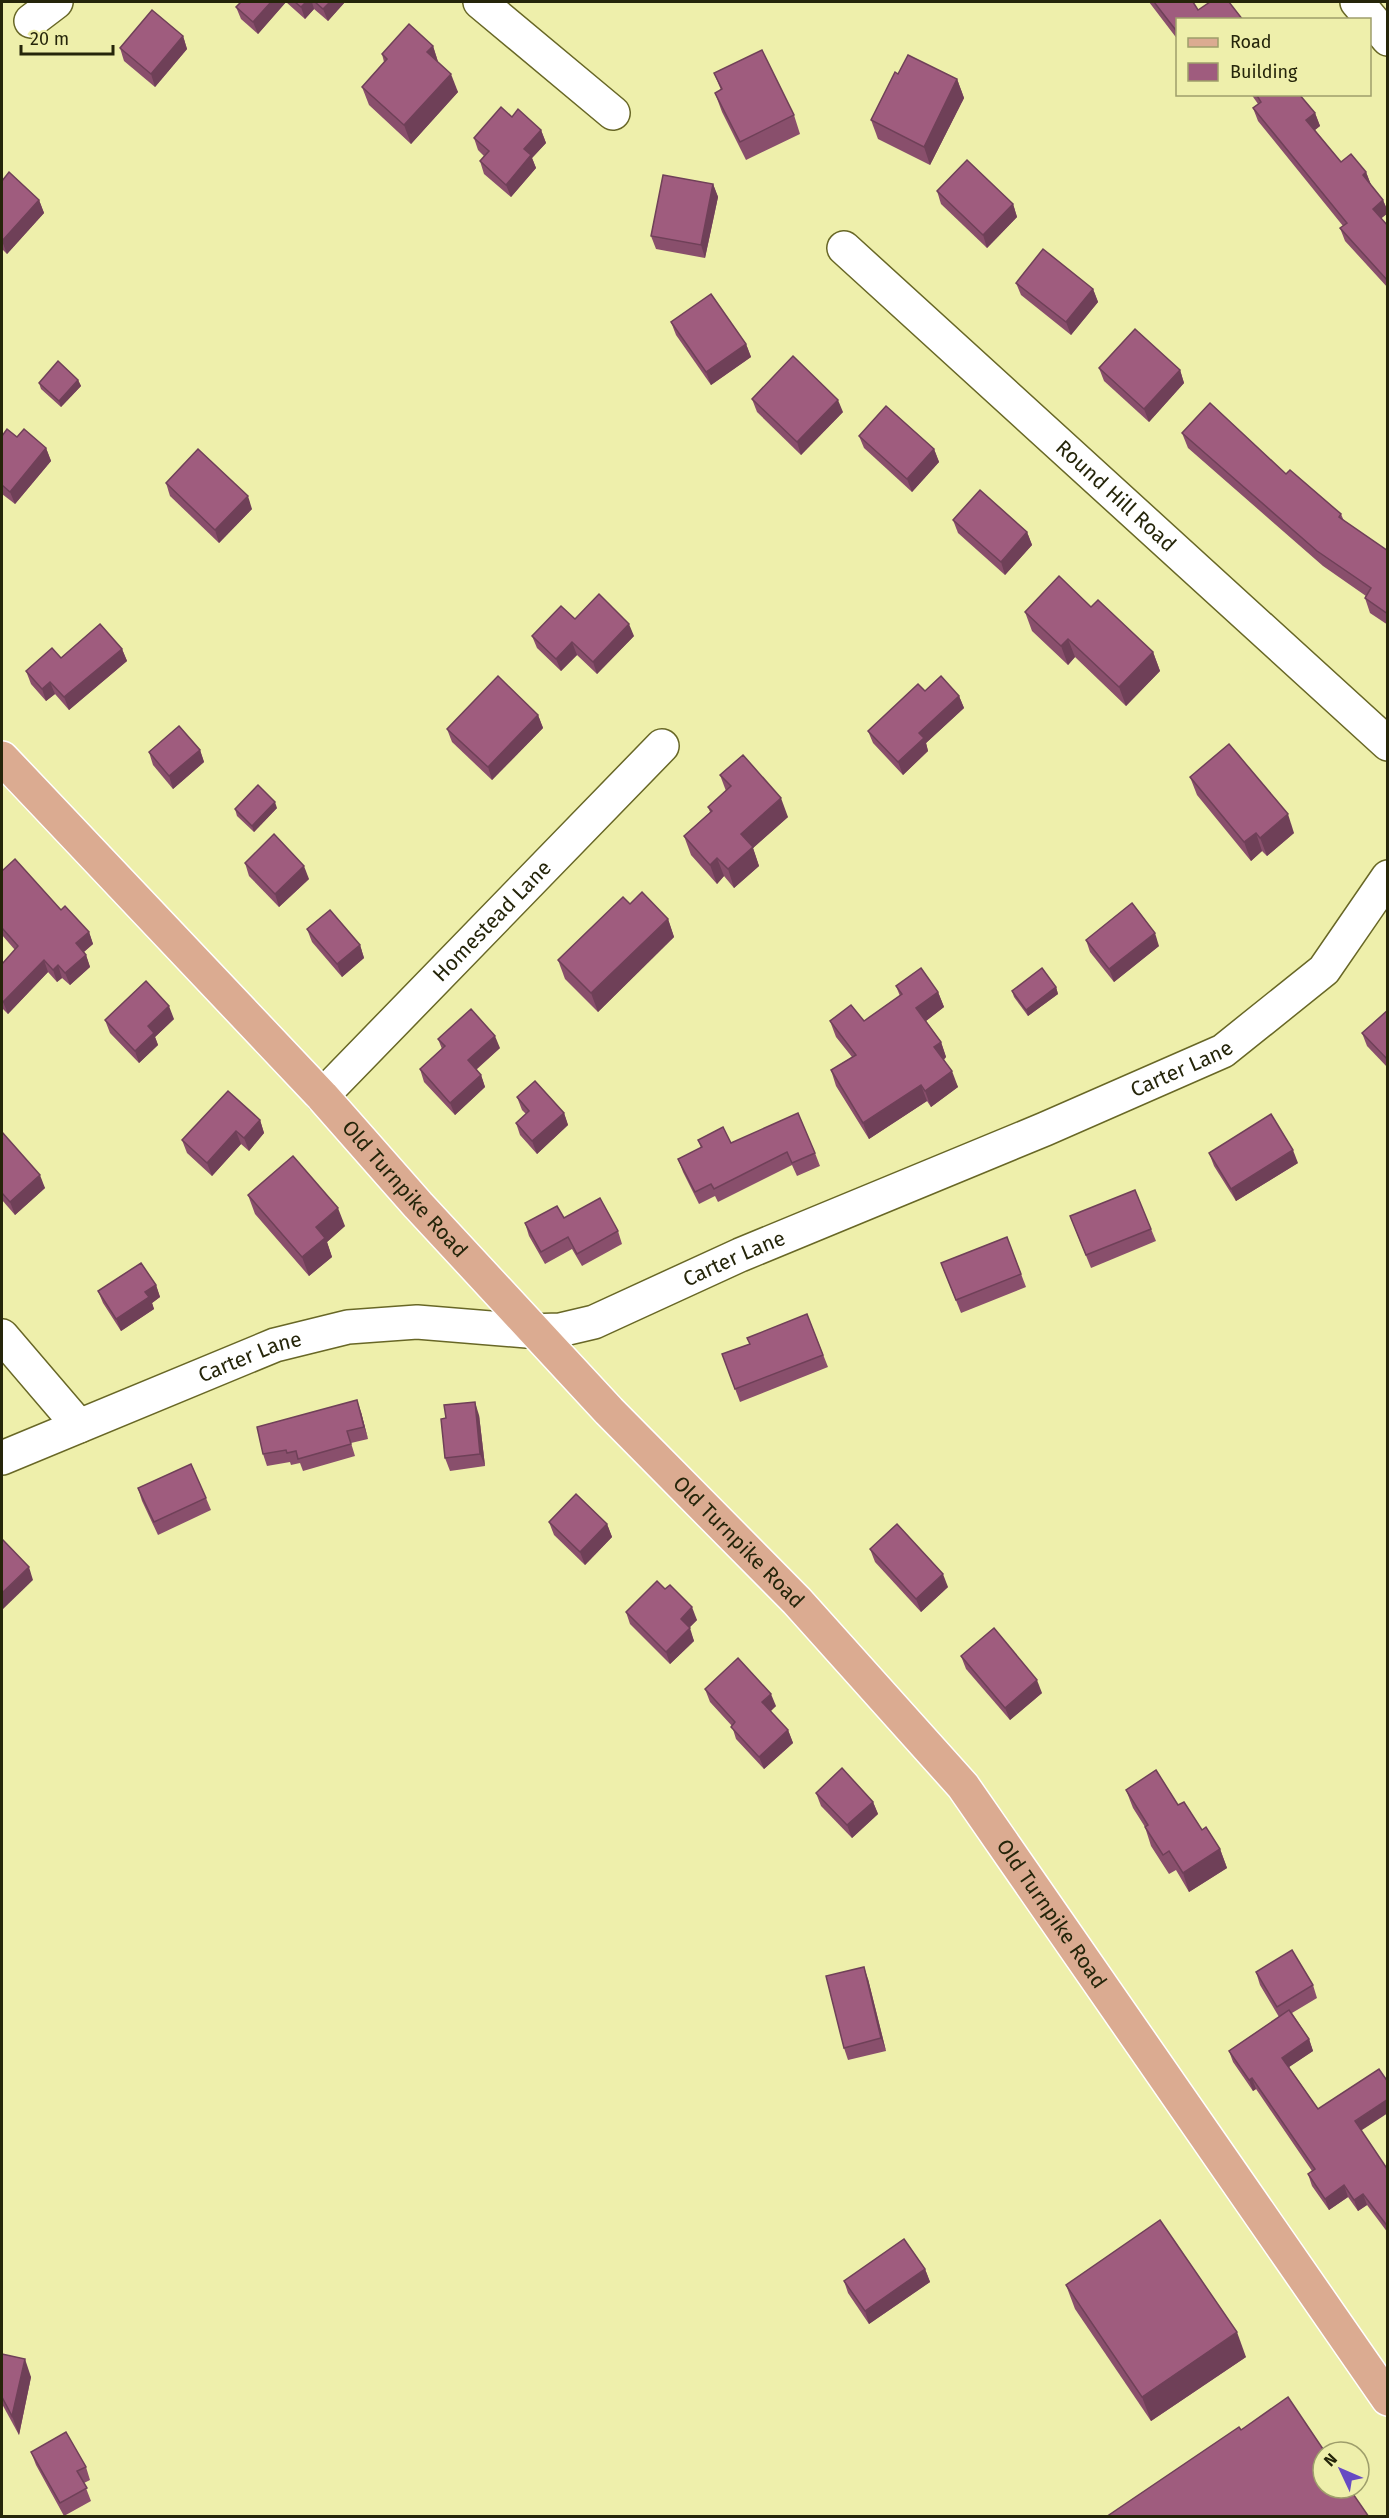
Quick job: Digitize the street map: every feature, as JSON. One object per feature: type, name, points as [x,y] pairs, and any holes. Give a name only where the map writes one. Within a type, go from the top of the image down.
[{"type":"main road","name":"Old Turnpike Road","points":[[2,758],[322,1096],[418,1205],[609,1411],[797,1601],[963,1786],[1388,2399]]},
{"type":"street","points":[[480,2],[613,113]]},
{"type":"street","points":[[1357,2],[1370,18]]},
{"type":"street","points":[[1371,19],[1388,39]]},
{"type":"street","name":"Round Hill Road","points":[[844,248],[1388,744]]},
{"type":"street","name":"Homestead Lane","points":[[322,1096],[662,746]]},
{"type":"street","name":"Carter Lane","points":[[2,1458],[275,1345],[348,1327],[417,1322],[535,1331],[560,1330],[594,1322],[740,1255],[1046,1129],[1223,1051],[1324,970],[1388,877]]},
{"type":"street","points":[[2,1336],[79,1426]]},
{"type":"building","points":[[241,2],[271,2],[253,22],[236,7]]},
{"type":"building","points":[[295,2],[306,2],[301,7]]},
{"type":"building","points":[[315,2],[330,2],[323,9]]},
{"type":"building","points":[[1154,2],[1193,2],[1198,10],[1210,2],[1229,2],[1241,18],[1176,18],[1176,30]]},
{"type":"building","points":[[152,10],[183,36],[151,74],[120,48]]},
{"type":"building","points":[[409,24],[433,46],[427,52],[451,74],[404,125],[362,87],[387,59],[382,54]]},
{"type":"building","points":[[762,50],[794,115],[740,142],[715,93],[722,89],[714,73]]},
{"type":"building","points":[[908,55],[957,79],[924,147],[871,120],[895,72],[898,74]]},
{"type":"building","points":[[1257,96],[1301,96],[1315,113],[1306,120],[1341,162],[1351,154],[1366,172],[1363,175],[1383,200],[1373,209],[1388,226],[1388,281],[1340,228],[1347,223],[1253,108],[1261,102]]},
{"type":"building","points":[[501,107],[512,117],[518,109],[541,130],[524,149],[531,155],[506,185],[480,161],[489,151],[474,138]]},
{"type":"building","points":[[967,160],[1013,204],[983,235],[937,191]]},
{"type":"building","points":[[9,172],[39,200],[2,241],[2,181]]},
{"type":"building","points":[[663,175],[713,184],[701,245],[651,236]]},
{"type":"building","points":[[1043,249],[1093,289],[1066,322],[1016,283]]},
{"type":"building","points":[[711,294],[746,344],[706,372],[671,322]]},
{"type":"building","points":[[1135,329],[1180,370],[1144,409],[1099,368]]},
{"type":"building","points":[[793,356],[838,400],[797,442],[752,399]]},
{"type":"building","points":[[58,361],[78,380],[59,401],[39,383]]},
{"type":"building","points":[[1210,403],[1286,474],[1290,470],[1341,514],[1339,517],[1388,551],[1388,614],[1365,598],[1371,588],[1317,551],[1182,433]]},
{"type":"building","points":[[886,406],[934,449],[907,479],[859,436]]},
{"type":"building","points":[[7,429],[17,437],[24,429],[46,448],[10,492],[2,485],[2,436]]},
{"type":"building","points":[[198,449],[248,496],[215,530],[166,483]]},
{"type":"building","points":[[980,490],[1027,532],[1001,562],[953,520]]},
{"type":"building","points":[[1059,576],[1091,607],[1098,600],[1153,652],[1119,687],[1068,639],[1061,646],[1025,612]]},
{"type":"building","points":[[599,594],[629,624],[593,662],[572,642],[556,659],[532,636],[561,606],[575,619]]},
{"type":"building","points":[[100,624],[122,649],[64,697],[50,682],[42,689],[26,671],[52,648],[61,658]]},
{"type":"building","points":[[498,676],[538,715],[488,767],[447,729]]},
{"type":"building","points":[[941,676],[959,696],[919,733],[924,738],[898,762],[868,731],[918,684],[925,691]]},
{"type":"building","points":[[179,726],[200,750],[169,776],[149,752]]},
{"type":"building","points":[[1229,744],[1288,814],[1260,838],[1256,833],[1244,842],[1190,777]]},
{"type":"building","points":[[743,755],[781,798],[741,834],[753,847],[728,869],[717,858],[710,865],[684,836],[712,811],[708,807],[731,786],[720,775]]},
{"type":"building","points":[[258,785],[275,802],[252,826],[235,809]]},
{"type":"building","points":[[274,834],[304,866],[275,894],[245,863]]},
{"type":"building","points":[[15,859],[61,910],[65,906],[89,932],[76,943],[86,955],[65,973],[58,965],[53,970],[44,960],[3,1002],[2,964],[18,946],[2,928],[2,871]]},
{"type":"building","points":[[642,892],[668,919],[591,993],[558,960],[623,897],[630,904]]},
{"type":"building","points":[[1132,903],[1155,933],[1109,969],[1086,940]]},
{"type":"building","points":[[330,910],[360,945],[337,964],[307,929]]},
{"type":"building","points":[[921,968],[938,992],[916,1008],[941,1042],[934,1047],[952,1071],[925,1091],[921,1085],[863,1123],[831,1070],[856,1055],[830,1021],[851,1005],[864,1021],[902,994],[896,986]]},
{"type":"building","points":[[1042,968],[1056,987],[1026,1010],[1012,991]]},
{"type":"building","points":[[146,981],[169,1006],[148,1026],[154,1033],[135,1051],[105,1020]]},
{"type":"building","points":[[471,1009],[495,1036],[468,1060],[481,1075],[450,1103],[420,1069],[445,1046],[438,1039]]},
{"type":"building","points":[[1388,1010],[1388,1060],[1362,1033]]},
{"type":"building","points":[[535,1081],[564,1113],[532,1141],[516,1123],[529,1111],[517,1097]]},
{"type":"building","points":[[228,1091],[260,1120],[244,1138],[236,1131],[207,1163],[182,1140]]},
{"type":"building","points":[[798,1113],[815,1153],[792,1163],[787,1152],[714,1189],[711,1184],[695,1192],[678,1159],[702,1147],[698,1140],[723,1127],[731,1143]]},
{"type":"building","points":[[1271,1114],[1293,1150],[1231,1189],[1209,1153]]},
{"type":"building","points":[[2,1132],[40,1175],[10,1202],[2,1193]]},
{"type":"building","points":[[293,1156],[338,1208],[316,1227],[325,1238],[302,1257],[248,1195]]},
{"type":"building","points":[[1135,1190],[1151,1229],[1086,1255],[1070,1216]]},
{"type":"building","points":[[600,1198],[618,1231],[577,1254],[568,1237],[541,1252],[525,1223],[557,1206],[564,1218]]},
{"type":"building","points":[[1007,1237],[1021,1274],[956,1300],[941,1263]]},
{"type":"building","points":[[141,1263],[156,1285],[145,1292],[149,1297],[116,1319],[98,1291]]},
{"type":"building","points":[[807,1314],[823,1355],[735,1389],[722,1354],[750,1344],[747,1338]]},
{"type":"building","points":[[357,1400],[364,1427],[347,1431],[351,1444],[298,1459],[296,1451],[287,1453],[286,1450],[263,1454],[257,1427]]},
{"type":"building","points":[[475,1402],[480,1454],[445,1458],[441,1419],[446,1418],[444,1405]]},
{"type":"building","points":[[191,1464],[206,1498],[154,1522],[138,1488]]},
{"type":"building","points":[[576,1494],[607,1524],[580,1552],[549,1522]]},
{"type":"building","points":[[897,1524],[943,1574],[916,1599],[870,1549]]},
{"type":"building","points":[[2,1541],[29,1567],[2,1593]]},
{"type":"building","points":[[657,1581],[665,1589],[670,1585],[692,1607],[681,1619],[690,1628],[666,1652],[626,1612]]},
{"type":"building","points":[[994,1628],[1037,1680],[1005,1708],[961,1656]]},
{"type":"building","points":[[738,1658],[771,1694],[762,1702],[788,1730],[759,1757],[731,1727],[735,1722],[705,1689]]},
{"type":"building","points":[[842,1768],[873,1802],[847,1825],[816,1793]]},
{"type":"building","points":[[1156,1770],[1178,1805],[1184,1802],[1202,1830],[1206,1827],[1220,1849],[1183,1873],[1169,1851],[1163,1855],[1145,1827],[1148,1825],[1126,1790]]},
{"type":"building","points":[[1292,1950],[1313,1985],[1277,2007],[1256,1972]]},
{"type":"building","points":[[864,1967],[881,2038],[844,2048],[826,1976]]},
{"type":"building","points":[[1289,2010],[1309,2039],[1282,2058],[1318,2109],[1379,2069],[1388,2082],[1388,2099],[1355,2121],[1388,2170],[1388,2227],[1363,2194],[1354,2200],[1344,2185],[1325,2199],[1308,2174],[1315,2169],[1252,2078],[1249,2080],[1229,2051]]},
{"type":"building","points":[[1160,2220],[1237,2332],[1142,2397],[1066,2285]]},
{"type":"building","points":[[904,2239],[925,2269],[865,2311],[844,2281]]},
{"type":"building","points":[[2,2354],[25,2359],[12,2416],[2,2397]]},
{"type":"building","points":[[1288,2397],[1317,2440],[1311,2440],[1311,2500],[1357,2500],[1369,2517],[1106,2517],[1239,2427],[1241,2430]]},
{"type":"building","points":[[66,2432],[86,2467],[77,2471],[87,2488],[60,2503],[31,2452]]}]
